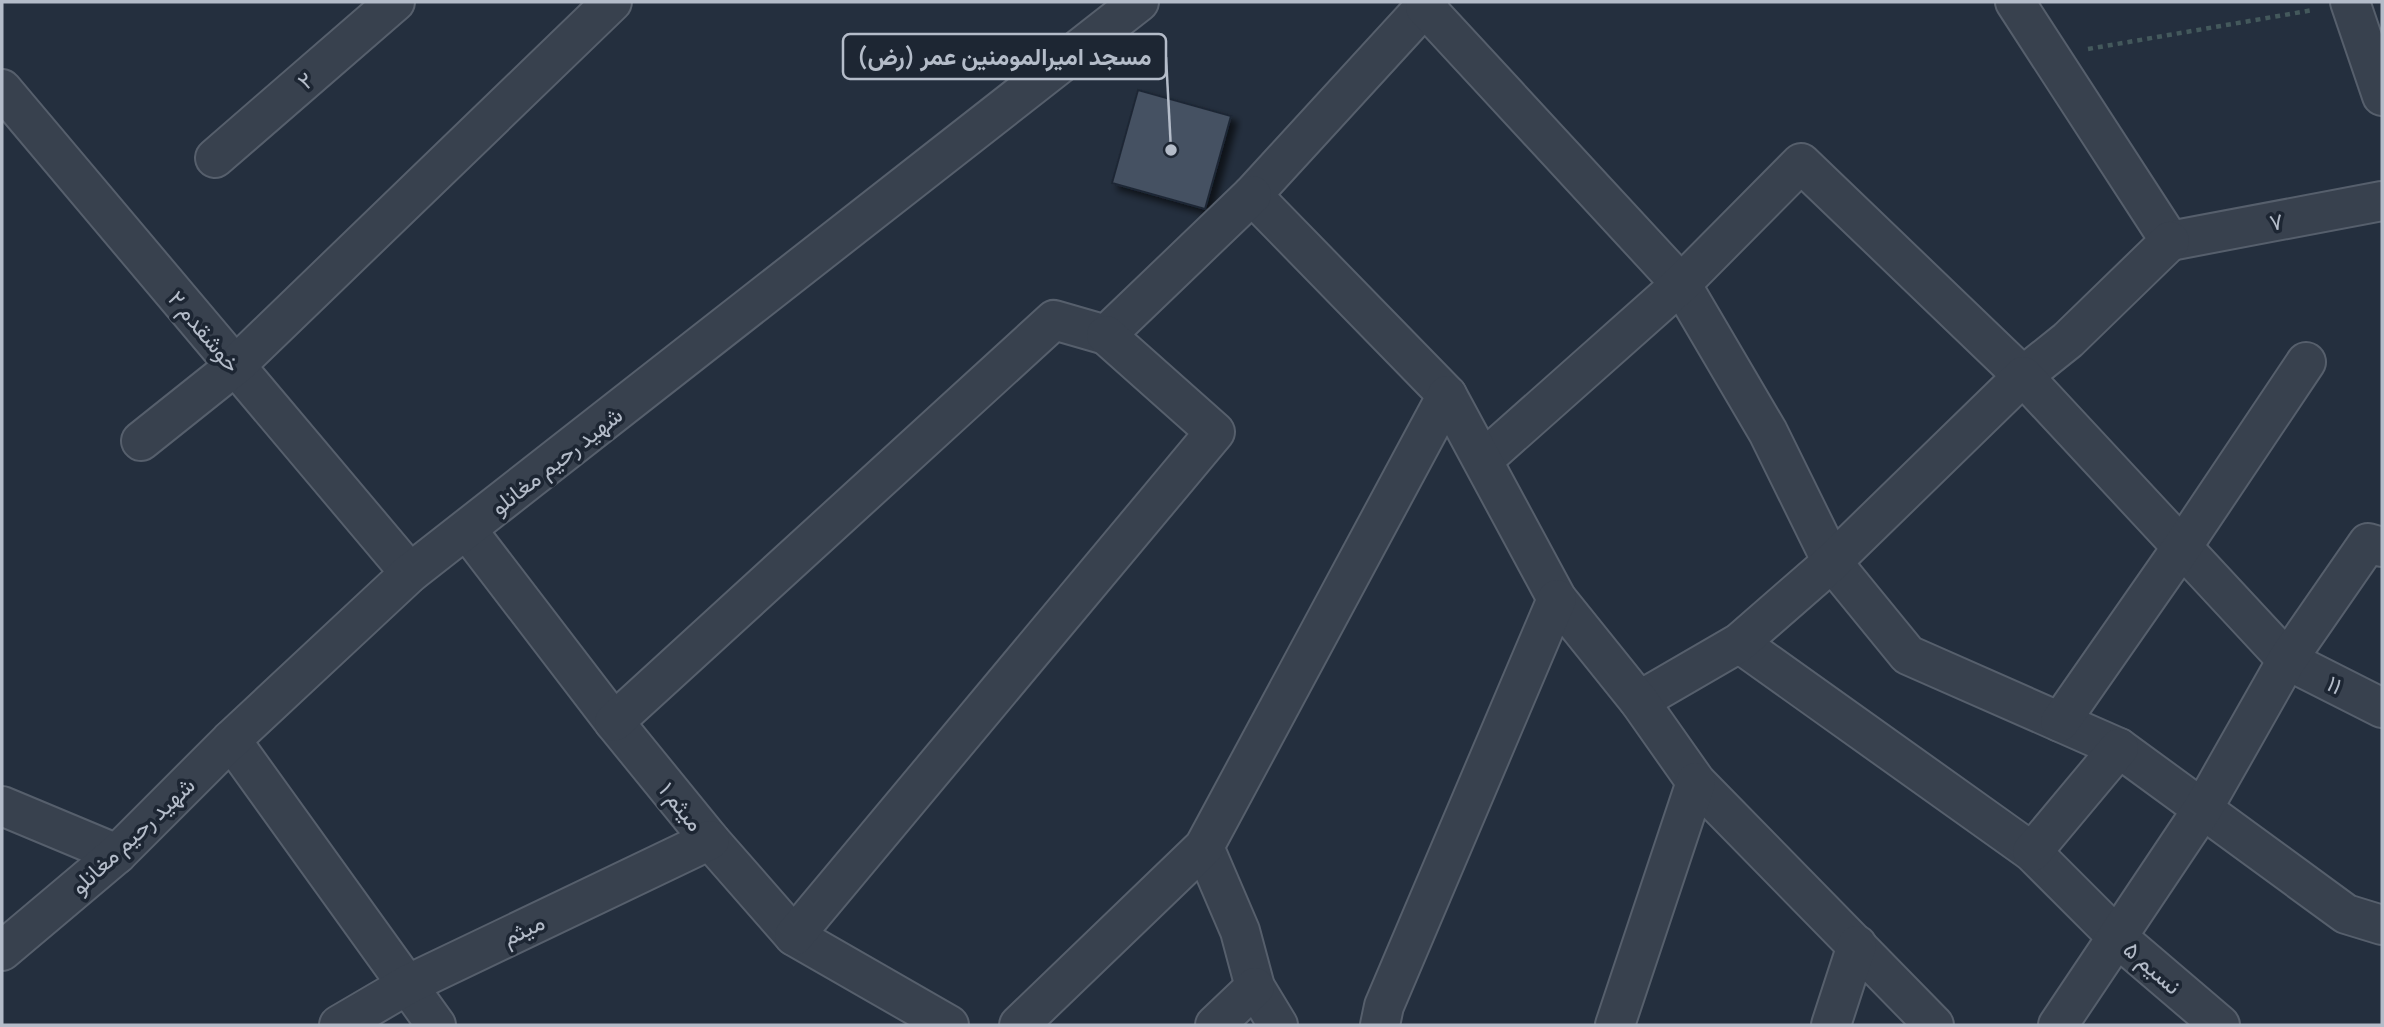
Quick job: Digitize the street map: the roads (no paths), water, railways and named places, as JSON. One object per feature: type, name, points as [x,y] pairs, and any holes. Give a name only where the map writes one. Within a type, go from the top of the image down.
[{"type":"street","name":"۲","points":[[215,158],[395,2]]},
{"type":"street","points":[[141,441],[234,366],[612,2]]},
{"type":"street","name":"شهید رحیم مغانلو","points":[[2,950],[117,853],[231,740],[410,573],[1139,2]]},
{"type":"street","points":[[1639,701],[1739,643],[1832,562],[2023,376],[2068,340],[2170,241],[2015,2]]},
{"type":"street","points":[[2350,3],[2382,96]]},
{"type":"street","points":[[1106,335],[1252,195],[1427,4],[1681,284],[1769,432],[1832,562],[1909,654],[2119,748],[2346,914],[2382,925]]},
{"type":"street","name":"۲ خوشقدم","points":[[2,89],[410,573]]},
{"type":"street","points":[[1484,459],[1681,284],[1801,163],[2023,376],[2287,660]]},
{"type":"street","points":[[1252,195],[1447,396],[1484,459],[1557,599],[1639,701],[1696,782],[1934,1025]]},
{"type":"street","name":"۷","points":[[2170,241],[2382,201]]},
{"type":"street","points":[[614,722],[1054,320],[1106,335],[1215,432],[794,936]]},
{"type":"street","points":[[2060,722],[2306,362]]},
{"type":"street","points":[[1019,1025],[1204,847],[1447,396]]},
{"type":"street","name":"۱ میثم","points":[[467,530],[614,722],[709,840],[794,936],[948,1025]]},
{"type":"street","points":[[2058,1025],[2203,810],[2287,660],[2375,545]]},
{"type":"street","points":[[1380,1025],[1384,1006],[1557,599]]},
{"type":"street","name":"نسیم ۵","points":[[1739,643],[2032,852],[2117,937],[2220,1025]]},
{"type":"street","name":"۱۱","points":[[2287,660],[2382,708]]},
{"type":"street","points":[[231,740],[436,1025]]},
{"type":"street","points":[[2032,852],[2119,748]]},
{"type":"street","points":[[1615,1025],[1696,782]]},
{"type":"street","points":[[2,806],[117,853]]},
{"type":"street","name":"میثم","points":[[339,1025],[409,984],[709,840]]},
{"type":"street","points":[[1204,847],[1240,931],[1255,987],[1278,1025]]},
{"type":"street","points":[[1831,1025],[1857,945]]},
{"type":"street","points":[[1215,1025],[1255,987]]},
{"type":"place","name":"مسجد امیرالمومنین عمر (رض)","points":[[1171,150]]}]
